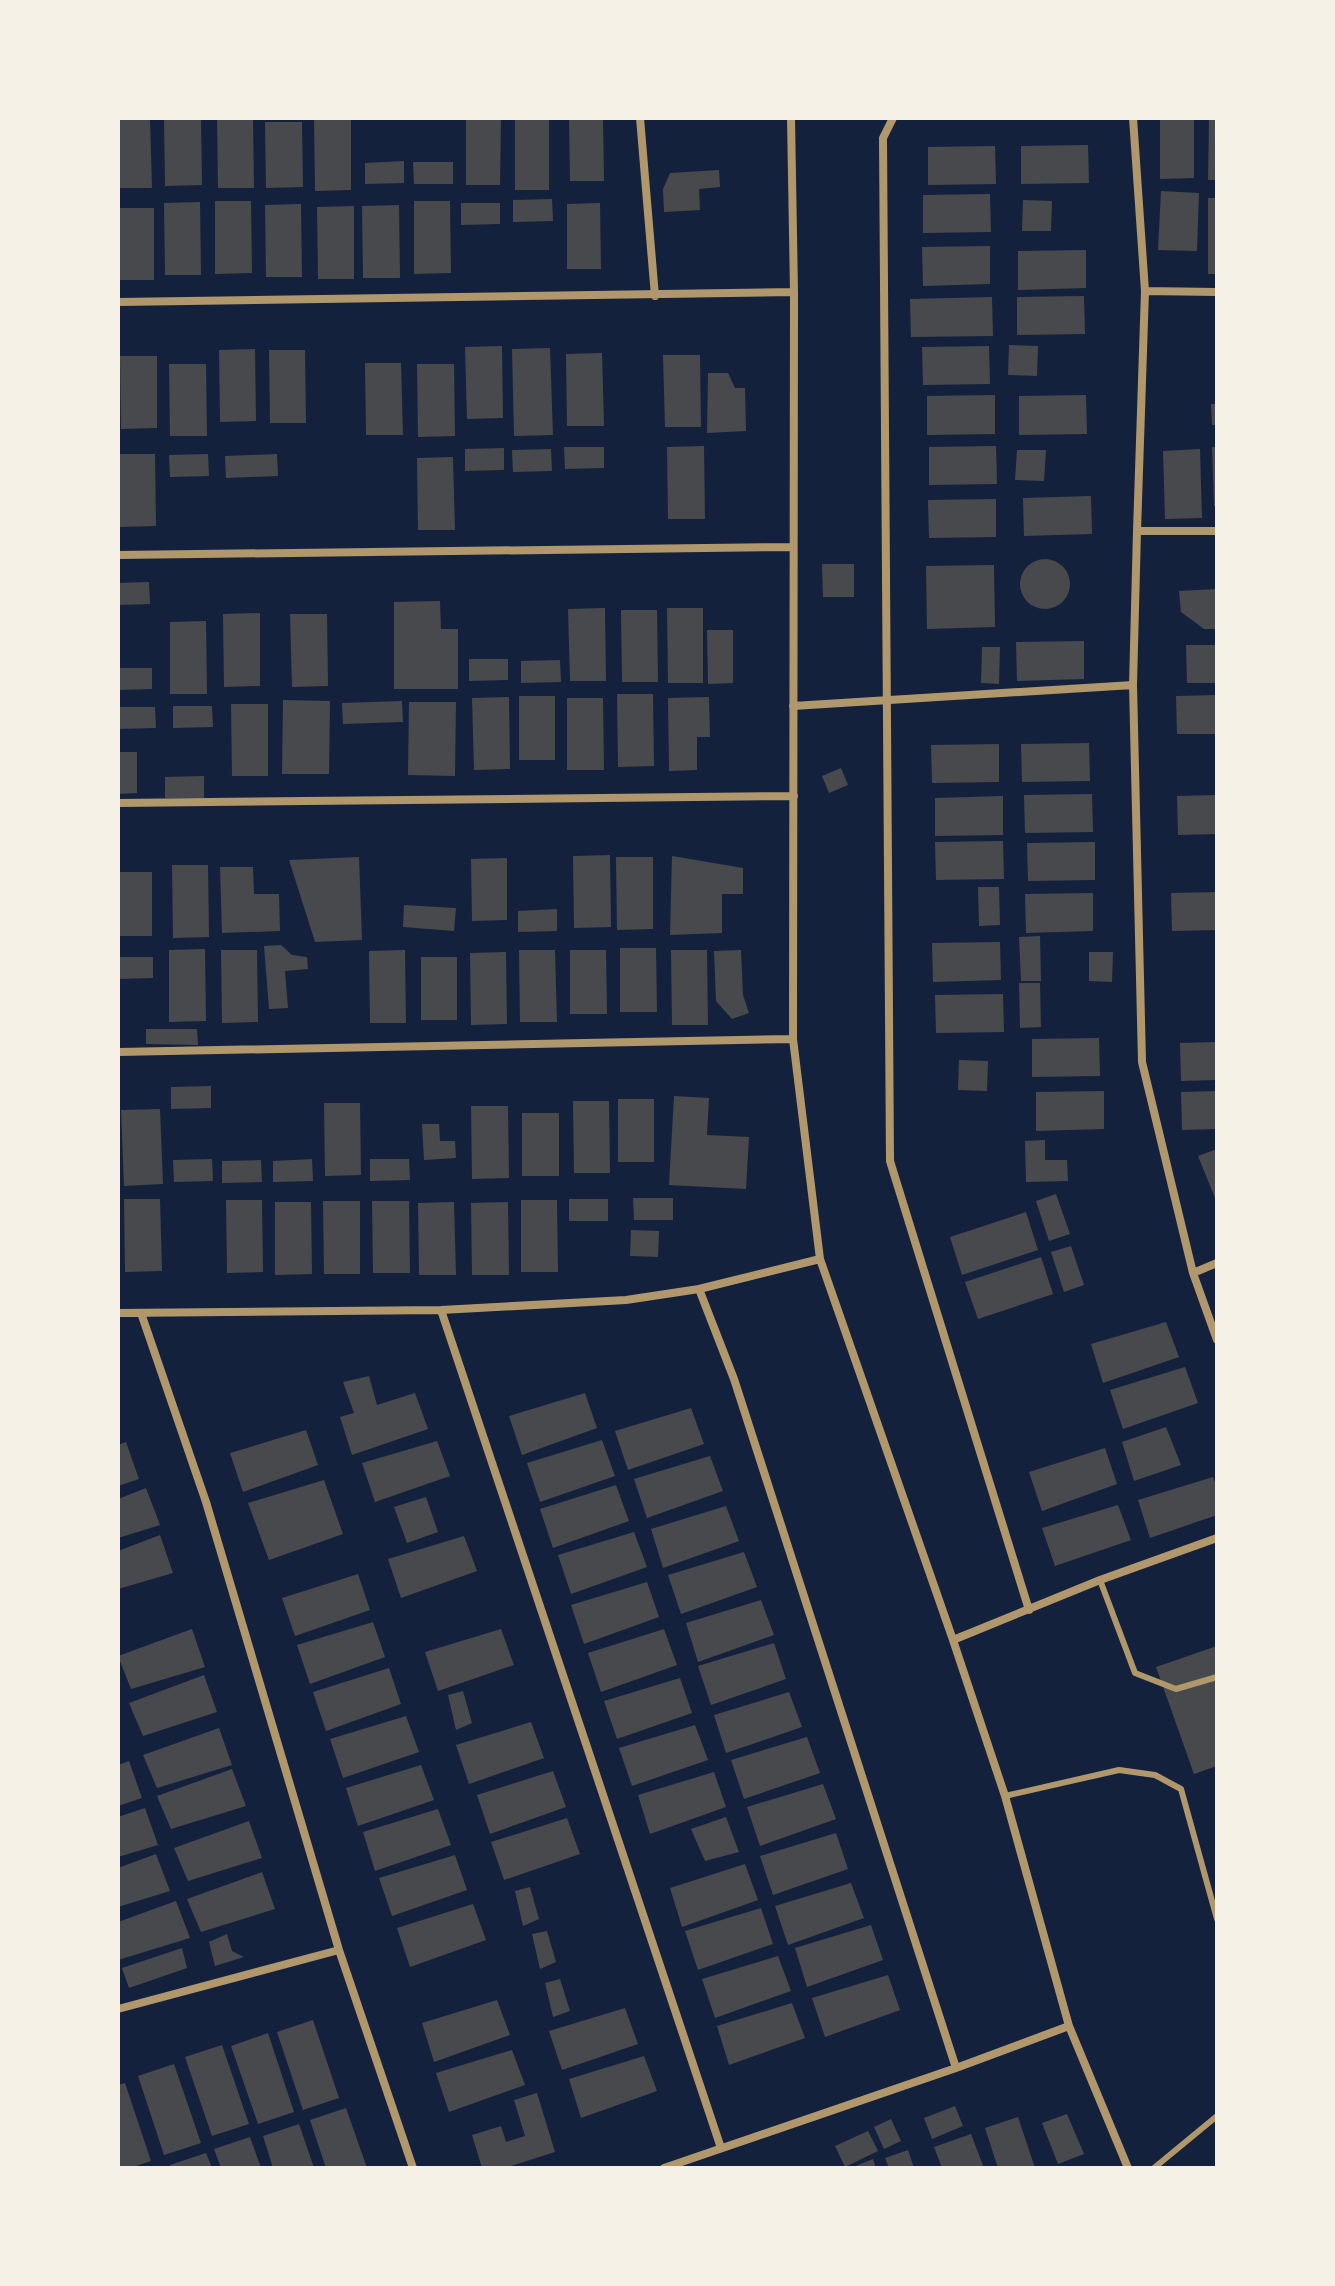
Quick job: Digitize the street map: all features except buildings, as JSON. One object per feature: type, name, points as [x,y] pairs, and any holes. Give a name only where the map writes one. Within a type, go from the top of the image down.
[{"type":"street","points":[[640,118],[655,296]]},
{"type":"street","points":[[791,118],[794,292],[793,1039],[820,1259],[1005,1796],[1069,2026],[1128,2168]]},
{"type":"street","points":[[893,118],[883,138],[890,1161],[1029,1610]]},
{"type":"street","points":[[1133,118],[1145,291],[1133,685],[1142,1062],[1193,1273],[1217,1340]]},
{"type":"street","points":[[1145,291],[1217,292]]},
{"type":"street","points":[[118,302],[794,292]]},
{"type":"street","points":[[1137,531],[1217,531]]},
{"type":"street","points":[[118,555],[793,547]]},
{"type":"street","points":[[793,706],[1133,685]]},
{"type":"street","points":[[118,803],[794,796]]},
{"type":"street","points":[[118,1052],[793,1039]]},
{"type":"street","points":[[118,1313],[441,1310],[626,1300],[699,1289],[820,1259]]},
{"type":"street","points":[[1193,1273],[1217,1263]]},
{"type":"street","points":[[699,1289],[734,1379],[956,2068]]},
{"type":"street","points":[[441,1310],[489,1446],[721,2148]]},
{"type":"street","points":[[141,1313],[206,1502],[339,1950],[413,2168]]},
{"type":"street","points":[[953,1640],[1100,1580],[1217,1538]]},
{"type":"street","points":[[118,2009],[339,1950]]},
{"type":"street","points":[[664,2168],[1069,2026]]},
{"type":"lane","points":[[1100,1580],[1135,1673],[1176,1689],[1217,1677]]},
{"type":"lane","points":[[1005,1796],[1119,1770],[1155,1775],[1181,1789],[1217,1919]]},
{"type":"lane","points":[[1154,2168],[1217,2116]]}]
